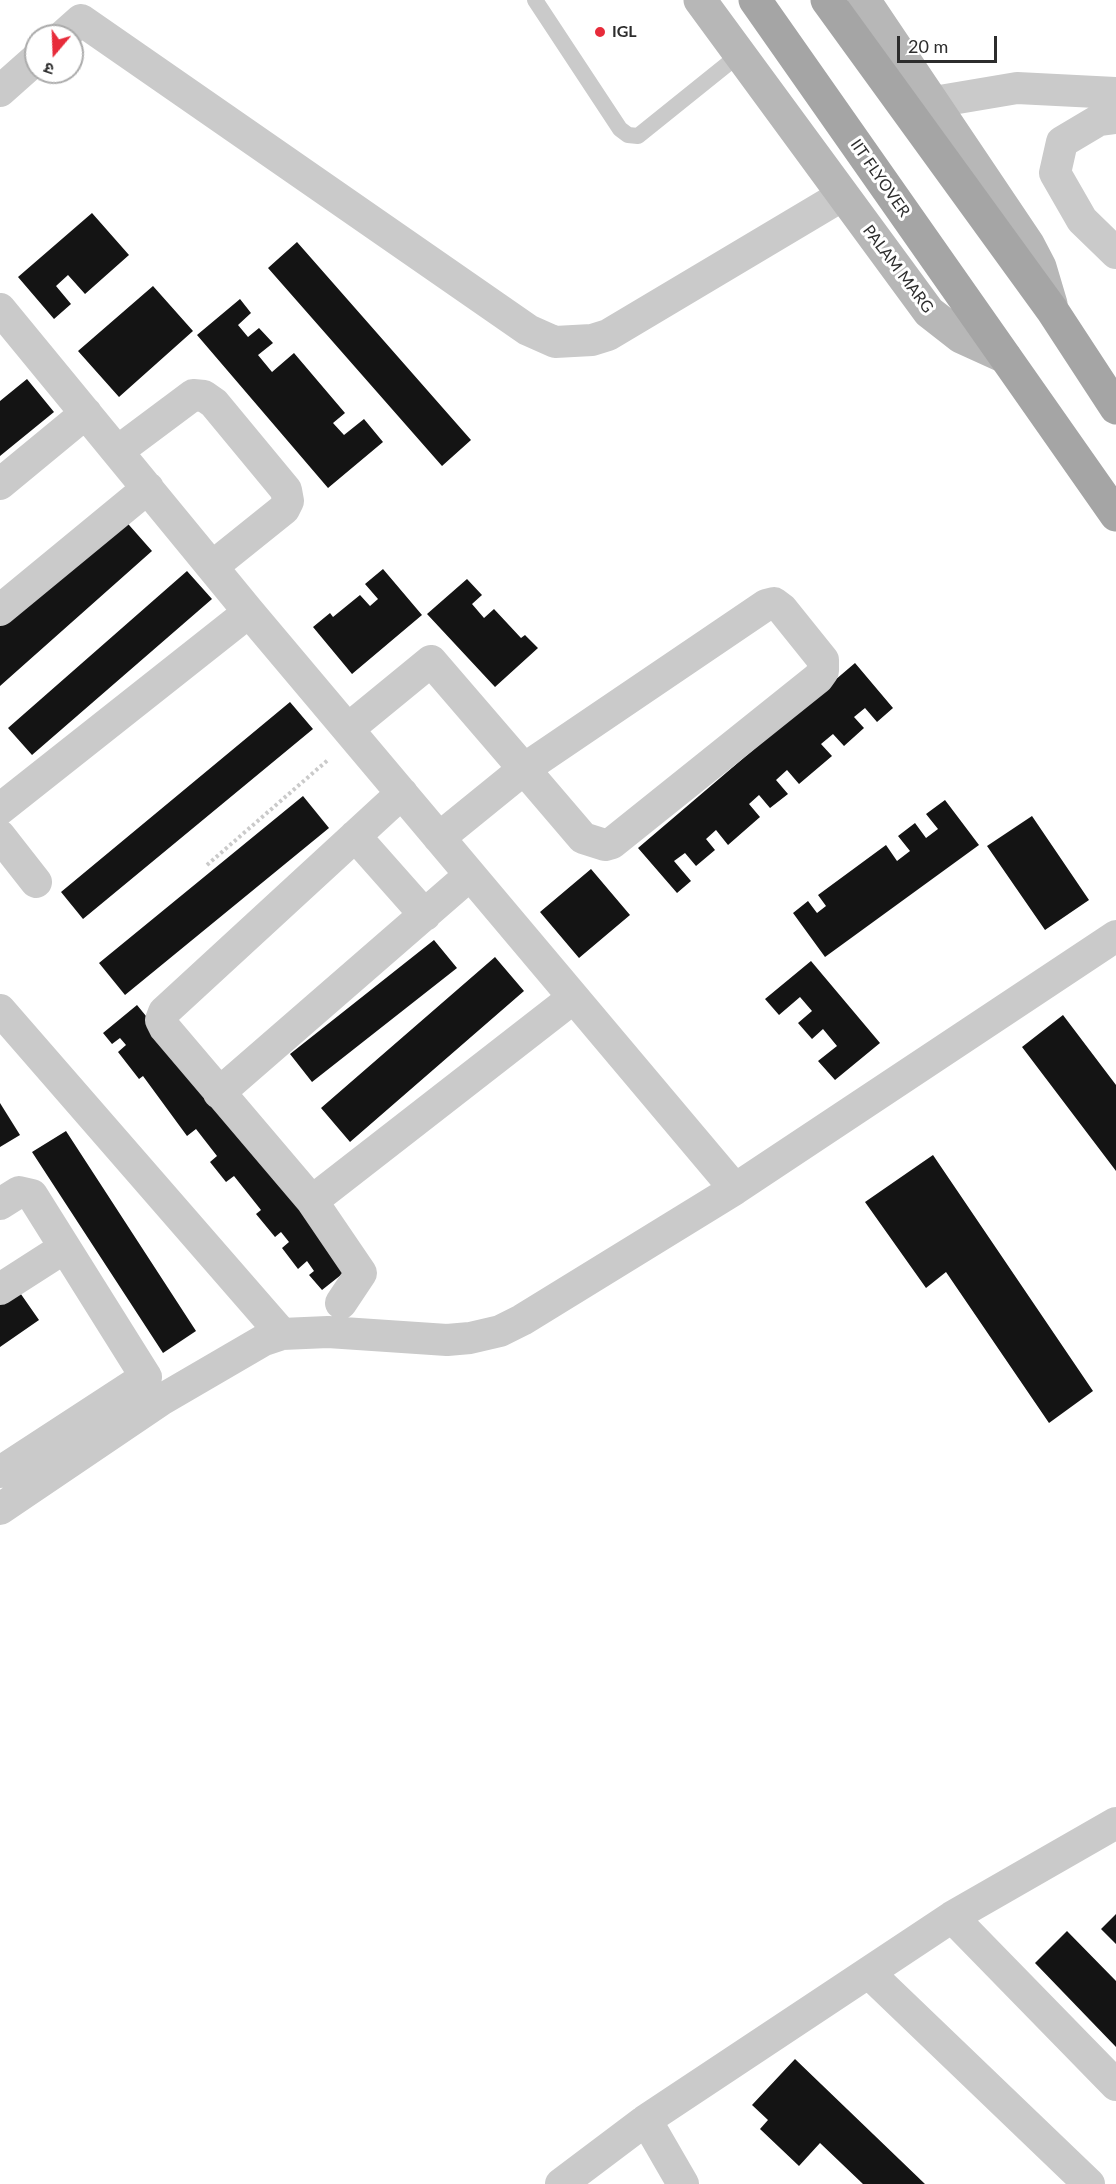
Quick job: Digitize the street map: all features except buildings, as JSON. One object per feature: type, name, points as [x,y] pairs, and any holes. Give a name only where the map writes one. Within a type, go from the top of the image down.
[{"type":"main road","name":"PALAM MARG","points":[[700,0],[929,312],[961,337],[1005,357]]},
{"type":"main road","name":"IIT FLYOVER","points":[[755,0],[1005,357]]},
{"type":"main road","points":[[827,0],[1052,310],[1115,404]]},
{"type":"main road","points":[[864,0],[1028,244],[1040,267],[1052,310]]},
{"type":"main road","points":[[1005,357],[1116,515]]},
{"type":"street","points":[[76,24],[81,20],[528,330],[555,342],[592,340],[608,335],[843,195]]},
{"type":"street","points":[[0,91],[24,70]]},
{"type":"street","points":[[934,102],[1017,88],[1116,93]]},
{"type":"street","points":[[1116,118],[1099,120],[1062,142],[1054,173],[1082,220],[1116,253]]},
{"type":"street","points":[[0,309],[249,612],[735,1189]]},
{"type":"street","points":[[118,452],[193,394],[204,396],[214,403],[286,490],[288,501],[284,509],[213,567]]},
{"type":"street","points":[[0,484],[86,413]]},
{"type":"street","points":[[0,610],[148,488]]},
{"type":"street","points":[[351,733],[431,661],[524,769],[582,838],[605,845],[818,678],[823,671],[823,660],[782,609],[771,603],[524,769],[439,838]]},
{"type":"street","points":[[0,809],[249,612]]},
{"type":"street","points":[[341,1303],[361,1273],[312,1201],[219,1093],[165,1028],[161,1020],[164,1012],[402,793]]},
{"type":"street","points":[[0,836],[36,882]]},
{"type":"street","points":[[355,836],[425,915]]},
{"type":"street","points":[[219,1093],[470,876]]},
{"type":"street","points":[[0,1509],[161,1400],[248,1349],[282,1334],[328,1332],[447,1340],[470,1338],[500,1331],[522,1320],[735,1189],[1116,936]]},
{"type":"street","points":[[312,1201],[573,998]]},
{"type":"street","points":[[0,1010],[282,1334]]},
{"type":"street","points":[[0,1204],[19,1192],[32,1195],[146,1377],[0,1472]]},
{"type":"street","points":[[0,1289],[64,1248]]},
{"type":"street","points":[[561,2184],[646,2120],[952,1917],[1116,1823]]},
{"type":"street","points":[[952,1917],[1116,2085]]},
{"type":"street","points":[[869,1973],[1089,2184]]},
{"type":"street","points":[[646,2120],[683,2184]]},
{"type":"lane","points":[[535,0],[620,129],[628,135],[638,135],[740,54]]},
{"type":"path","points":[[207,865],[351,733]]},
{"type":"place","name":"IGL","points":[[600,32]]}]
